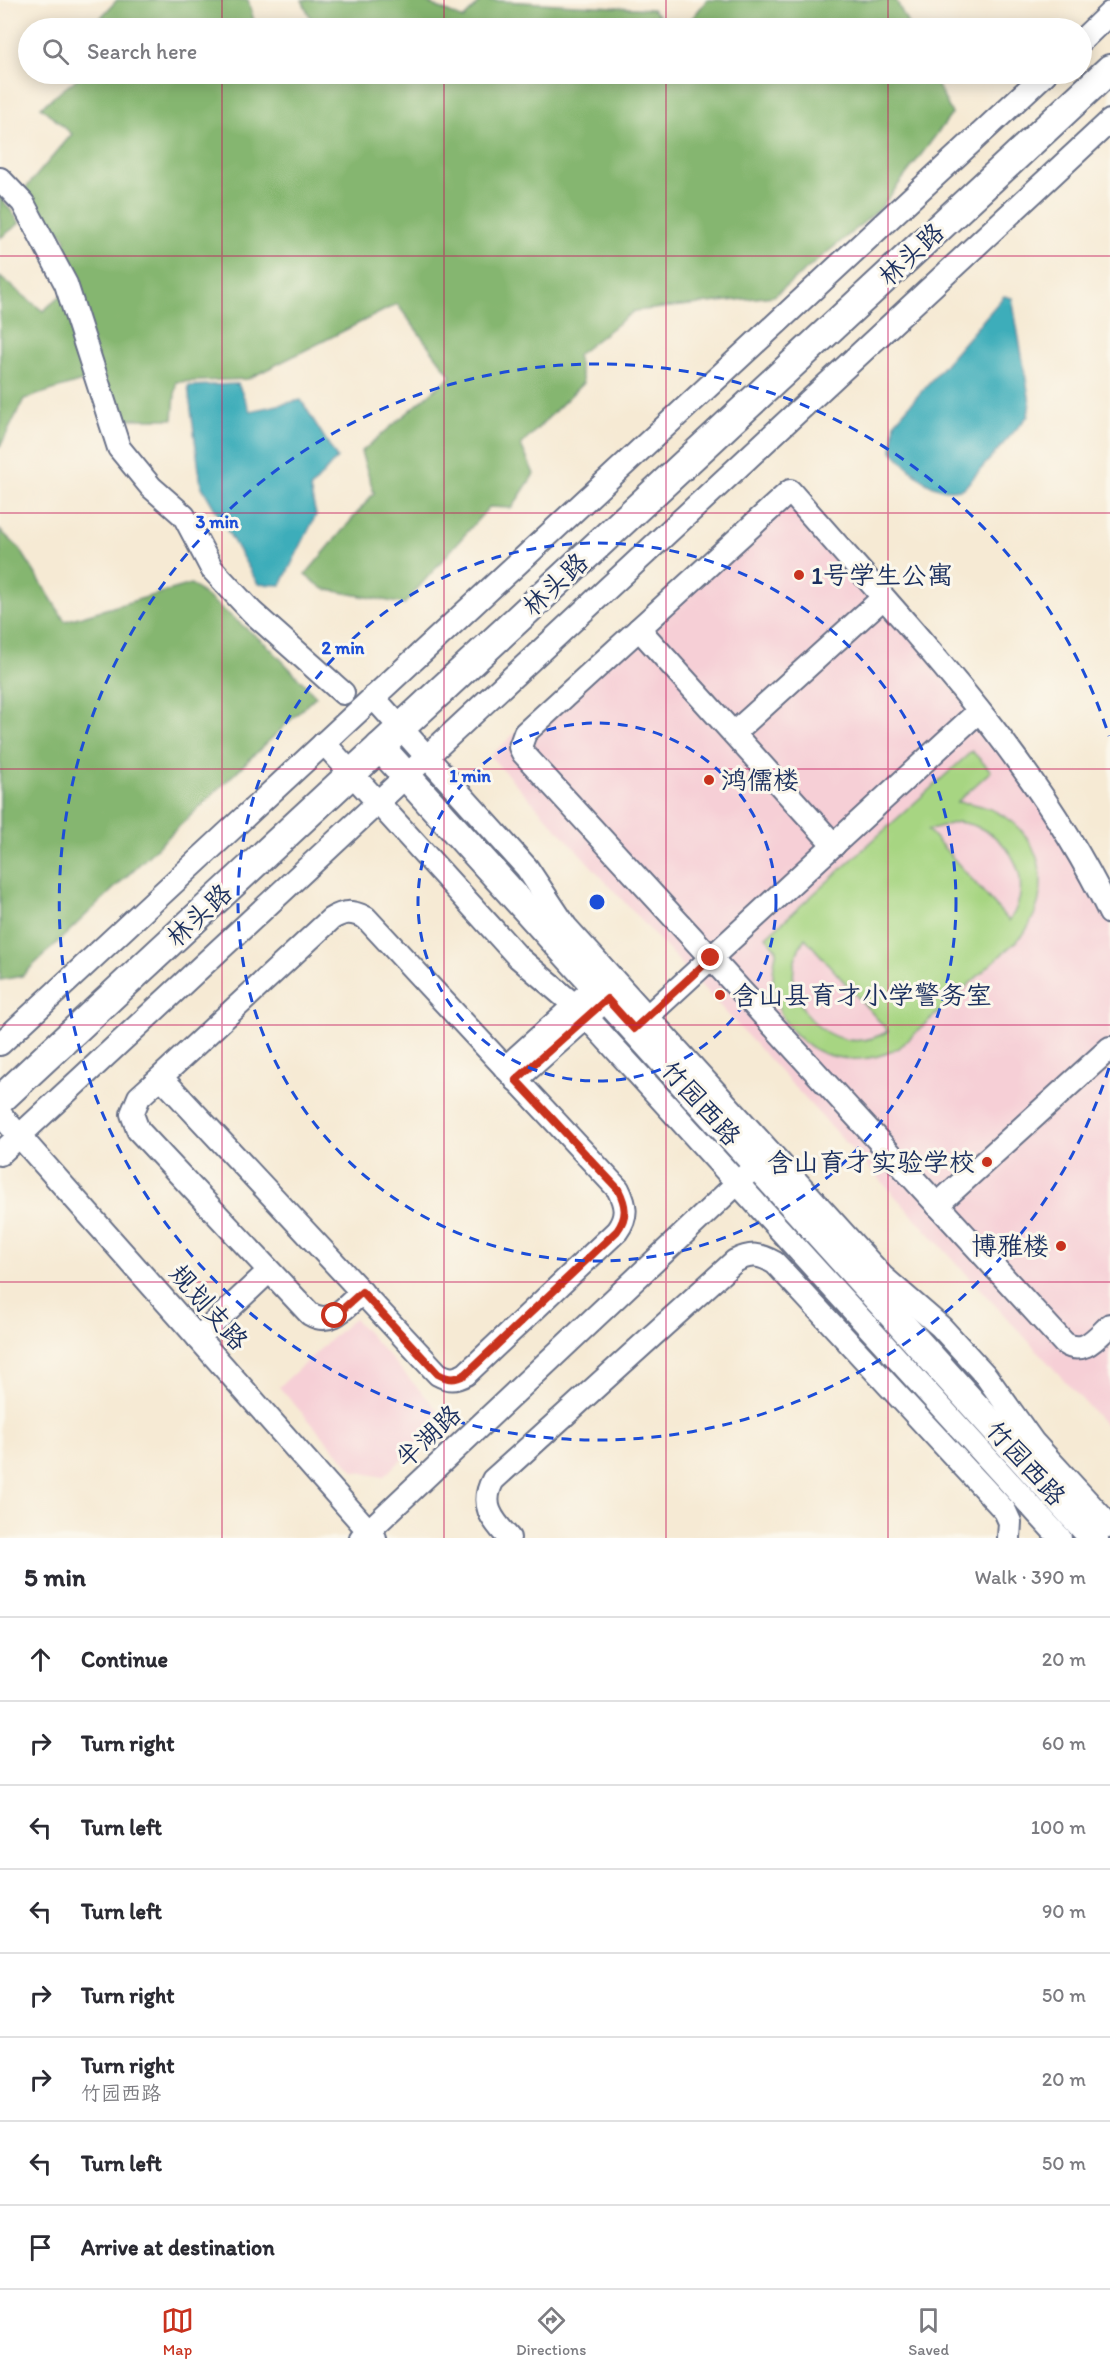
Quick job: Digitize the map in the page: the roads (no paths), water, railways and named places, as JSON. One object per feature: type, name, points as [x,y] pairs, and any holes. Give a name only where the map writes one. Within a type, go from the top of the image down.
[{"type":"main road","name":"林头路","points":[[0,1100],[1110,69]]},
{"type":"main road","name":"竹园西路","points":[[380,747],[591,1002],[634,1029],[973,1424],[1094,1534]]},
{"type":"street","points":[[1092,30],[1110,13]]},
{"type":"street","points":[[0,1044],[1034,84]]},
{"type":"street","points":[[0,1154],[1110,122]]},
{"type":"street","points":[[0,179],[23,203],[66,284],[119,448],[151,486],[184,516],[212,569],[252,612],[343,693]]},
{"type":"street","points":[[1110,913],[1098,887],[1012,749],[790,491],[525,733],[520,747],[1064,1343],[1075,1349],[1084,1347],[1110,1325]]},
{"type":"street","points":[[734,733],[883,598]]},
{"type":"street","points":[[639,629],[834,845]]},
{"type":"street","points":[[373,697],[527,868],[566,927],[754,1167]]},
{"type":"street","points":[[634,1029],[979,711]]},
{"type":"street","points":[[324,743],[518,957],[591,1002],[754,1167],[941,1327],[986,1376],[1094,1534]]},
{"type":"street","points":[[161,1077],[362,1292],[438,1374],[447,1379],[466,1374],[617,1231],[624,1222],[626,1210],[618,1189],[366,918],[347,912],[331,919],[161,1077],[134,1105],[134,1122],[310,1314],[318,1319],[335,1316],[362,1292]]},
{"type":"street","points":[[511,1074],[591,1002]]},
{"type":"street","points":[[937,1205],[1110,1048]]},
{"type":"street","name":"规划支路","points":[[0,1114],[198,1338],[368,1536]]},
{"type":"street","name":"半湖路","points":[[368,1536],[754,1167]]},
{"type":"street","points":[[509,1538],[492,1520],[486,1506],[487,1491],[493,1479],[735,1260],[748,1255],[763,1256],[775,1263],[947,1448],[1005,1511],[1010,1521],[1009,1538]]},
{"type":"street","points":[[198,1338],[269,1271]]},
{"type":"street","points":[[947,1448],[973,1424],[1060,1538]]},
{"type":"water","points":[[1004,296],[1012,298],[1030,402],[1028,416],[964,488],[953,490],[933,486],[924,481],[892,451],[895,422]]},
{"type":"water","points":[[238,384],[250,411],[301,400],[337,458],[310,489],[316,515],[281,585],[258,584],[201,485],[188,386]]},
{"type":"place","name":"1号学生公寓","points":[[799,575]]},
{"type":"place","name":"鸿儒楼","points":[[709,780]]},
{"type":"place","name":"含山县育才小学警务室","points":[[720,995]]},
{"type":"place","name":"含山育才实验学校","points":[[987,1162]]},
{"type":"place","name":"博雅楼","points":[[1061,1246]]}]
